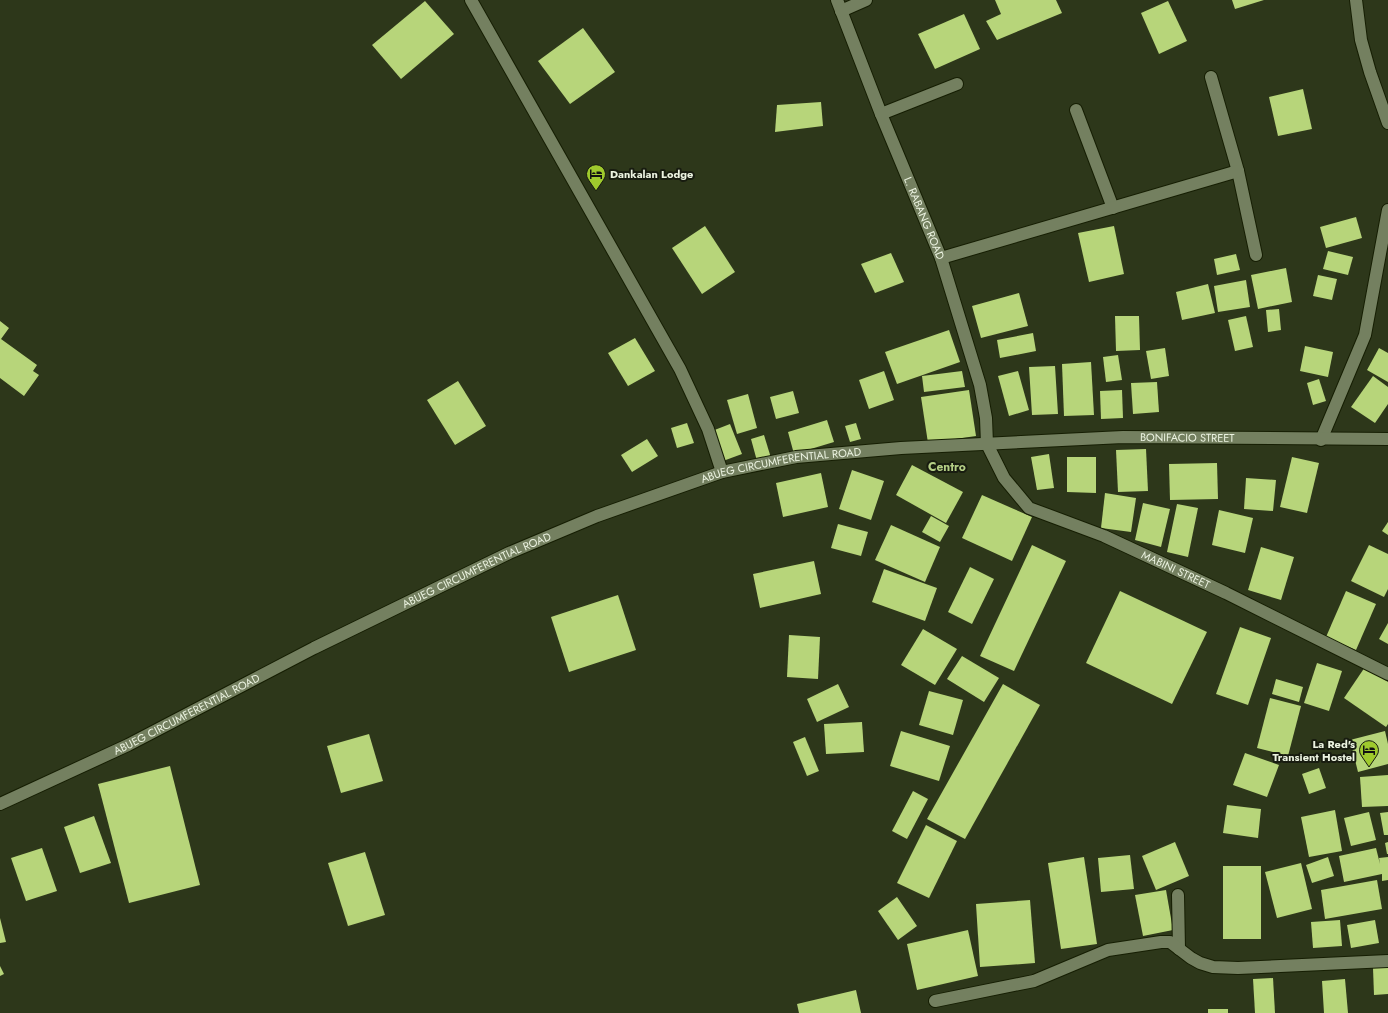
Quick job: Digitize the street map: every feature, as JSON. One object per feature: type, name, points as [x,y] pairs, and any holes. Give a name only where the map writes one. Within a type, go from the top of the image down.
[{"type":"street","points":[[471,0],[680,369],[708,429],[722,472]]},
{"type":"street","points":[[839,6],[866,0]]},
{"type":"street","points":[[1356,0],[1361,40],[1370,72],[1388,123]]},
{"type":"street","name":"L. RABANG ROAD","points":[[839,6],[881,114],[941,258],[980,385],[986,418],[987,444]]},
{"type":"street","points":[[1210,77],[1238,171],[1256,255]]},
{"type":"street","points":[[881,114],[957,84]]},
{"type":"street","points":[[1076,110],[1113,208]]},
{"type":"street","points":[[941,258],[1238,171]]},
{"type":"street","points":[[1321,440],[1364,335],[1388,210]]},
{"type":"street","name":"BONIFACIO STREET","points":[[987,444],[1123,437],[1321,440],[1388,439]]},
{"type":"street","name":"ABUEG CIRCUMFERENTIAL ROAD","points":[[0,804],[128,745],[314,648],[509,553],[597,516],[722,472],[796,457],[901,448],[987,444]]},
{"type":"street","name":"MABINI STREET","points":[[987,444],[1004,478],[1029,508],[1125,546],[1226,593],[1388,674]]},
{"type":"street","points":[[1178,895],[1179,950]]},
{"type":"street","points":[[935,1001],[1034,981],[1108,950],[1161,942],[1170,942],[1179,950],[1200,963],[1213,967],[1238,968],[1388,961]]},
{"type":"building","points":[[995,0],[1056,0],[1062,13],[997,40],[986,21],[1001,14]]},
{"type":"building","points":[[1232,0],[1264,0],[1235,9]]},
{"type":"building","points":[[425,1],[454,34],[401,79],[372,45]]},
{"type":"building","points":[[1168,1],[1187,41],[1159,54],[1141,13]]},
{"type":"building","points":[[964,14],[980,49],[935,69],[918,34]]},
{"type":"building","points":[[583,28],[615,72],[570,104],[538,61]]},
{"type":"building","points":[[1303,89],[1312,129],[1278,136],[1269,97]]},
{"type":"building","points":[[821,102],[823,126],[775,132],[777,105]]},
{"type":"building","points":[[1356,217],[1362,238],[1326,248],[1320,227]]},
{"type":"building","points":[[705,226],[735,272],[702,294],[672,248]]},
{"type":"building","points":[[1114,226],[1124,274],[1089,282],[1078,233]]},
{"type":"building","points":[[1328,251],[1353,257],[1348,275],[1323,269]]},
{"type":"building","points":[[891,253],[904,282],[875,293],[861,264]]},
{"type":"building","points":[[1236,254],[1240,270],[1217,275],[1214,259]]},
{"type":"building","points":[[1286,268],[1292,302],[1258,309],[1251,275]]},
{"type":"building","points":[[1318,275],[1337,279],[1332,300],[1313,296]]},
{"type":"building","points":[[1246,280],[1250,307],[1218,312],[1214,286]]},
{"type":"building","points":[[1208,284],[1215,313],[1182,320],[1176,292]]},
{"type":"building","points":[[1019,293],[1028,326],[981,338],[972,306]]},
{"type":"building","points":[[1279,309],[1281,330],[1268,332],[1266,310]]},
{"type":"building","points":[[1115,316],[1139,316],[1140,350],[1116,351]]},
{"type":"building","points":[[1246,316],[1253,347],[1235,351],[1228,320]]},
{"type":"building","points":[[0,321],[9,328],[1,339],[37,365],[33,371],[39,375],[24,396],[0,378]]},
{"type":"building","points":[[949,330],[960,362],[897,384],[885,352]]},
{"type":"building","points":[[1033,333],[1036,351],[1000,358],[997,340]]},
{"type":"building","points":[[635,338],[655,371],[628,386],[608,353]]},
{"type":"building","points":[[1305,346],[1333,352],[1328,377],[1300,371]]},
{"type":"building","points":[[1165,348],[1169,376],[1151,379],[1146,351]]},
{"type":"building","points":[[1379,348],[1388,353],[1388,382],[1367,370]]},
{"type":"building","points":[[1118,355],[1122,380],[1106,382],[1103,357]]},
{"type":"building","points":[[1091,362],[1094,415],[1064,416],[1062,364]]},
{"type":"building","points":[[1055,366],[1058,414],[1032,415],[1029,367]]},
{"type":"building","points":[[884,371],[894,400],[869,409],[859,380]]},
{"type":"building","points":[[962,371],[965,387],[924,392],[922,376]]},
{"type":"building","points":[[1018,371],[1029,410],[1009,416],[998,376]]},
{"type":"building","points":[[1373,376],[1388,387],[1388,404],[1375,423],[1351,407]]},
{"type":"building","points":[[1319,379],[1326,401],[1313,405],[1307,383]]},
{"type":"building","points":[[458,381],[486,426],[455,445],[427,400]]},
{"type":"building","points":[[1157,382],[1159,412],[1133,414],[1131,383]]},
{"type":"building","points":[[969,390],[976,436],[928,443],[921,397]]},
{"type":"building","points":[[1122,390],[1123,418],[1101,419],[1100,391]]},
{"type":"building","points":[[793,391],[799,413],[776,419],[770,397]]},
{"type":"building","points":[[748,394],[757,428],[737,434],[727,400]]},
{"type":"building","points":[[827,420],[834,442],[794,454],[788,432]]},
{"type":"building","points":[[687,423],[694,443],[677,448],[671,428]]},
{"type":"building","points":[[856,423],[861,439],[850,442],[845,426]]},
{"type":"building","points":[[730,424],[742,454],[723,461],[712,431]]},
{"type":"building","points":[[764,435],[771,458],[757,461],[751,439]]},
{"type":"building","points":[[647,439],[658,456],[632,472],[621,455]]},
{"type":"building","points":[[1146,449],[1148,491],[1118,492],[1116,450]]},
{"type":"building","points":[[1049,454],[1054,488],[1037,490],[1031,457]]},
{"type":"building","points":[[1067,457],[1096,457],[1096,493],[1067,492]]},
{"type":"building","points":[[1292,457],[1319,463],[1307,513],[1280,507]]},
{"type":"building","points":[[1217,463],[1218,499],[1170,500],[1169,464]]},
{"type":"building","points":[[912,465],[963,492],[946,523],[896,495]]},
{"type":"building","points":[[852,470],[884,481],[871,520],[839,509]]},
{"type":"building","points":[[821,473],[828,507],[783,517],[776,483]]},
{"type":"building","points":[[1246,478],[1276,480],[1273,511],[1244,509]]},
{"type":"building","points":[[1105,493],[1136,498],[1131,532],[1101,528]]},
{"type":"building","points":[[982,495],[1032,517],[1012,561],[962,538]]},
{"type":"building","points":[[1143,503],[1170,509],[1161,547],[1135,540]]},
{"type":"building","points":[[1177,504],[1198,508],[1188,557],[1167,552]]},
{"type":"building","points":[[1219,510],[1253,518],[1245,553],[1212,545]]},
{"type":"building","points":[[931,516],[949,526],[940,542],[922,532]]},
{"type":"building","points":[[1388,522],[1388,535],[1382,531]]},
{"type":"building","points":[[838,524],[868,532],[861,556],[831,548]]},
{"type":"building","points":[[891,525],[940,547],[925,582],[875,560]]},
{"type":"building","points":[[1032,545],[1066,561],[1014,671],[980,656]]},
{"type":"building","points":[[1369,545],[1388,554],[1388,589],[1384,597],[1351,581]]},
{"type":"building","points":[[1261,547],[1294,557],[1281,600],[1248,590]]},
{"type":"building","points":[[814,561],[821,594],[760,608],[753,574]]},
{"type":"building","points":[[970,567],[994,579],[972,624],[948,612]]},
{"type":"building","points":[[884,569],[937,588],[925,621],[872,602]]},
{"type":"building","points":[[1120,591],[1207,632],[1172,704],[1086,663]]},
{"type":"building","points":[[1346,591],[1376,604],[1356,650],[1326,637]]},
{"type":"building","points":[[618,595],[636,650],[569,672],[551,617]]},
{"type":"building","points":[[1388,623],[1388,644],[1379,639]]},
{"type":"building","points":[[1240,627],[1271,638],[1248,705],[1216,694]]},
{"type":"building","points":[[923,629],[957,649],[935,685],[901,665]]},
{"type":"building","points":[[789,635],[820,637],[818,679],[787,677]]},
{"type":"building","points":[[962,656],[999,678],[984,702],[947,679]]},
{"type":"building","points":[[1317,663],[1342,671],[1329,711],[1304,703]]},
{"type":"building","points":[[1365,667],[1388,682],[1388,724],[1386,727],[1344,698]]},
{"type":"building","points":[[1276,679],[1303,687],[1299,702],[1272,694]]},
{"type":"building","points":[[838,684],[849,707],[817,722],[807,699]]},
{"type":"building","points":[[1003,684],[1040,705],[965,839],[927,819]]},
{"type":"building","points":[[929,691],[963,700],[953,735],[919,725]]},
{"type":"building","points":[[1270,698],[1301,706],[1288,756],[1257,748]]},
{"type":"building","points":[[862,722],[864,752],[826,754],[824,724]]},
{"type":"building","points":[[901,731],[950,746],[939,781],[890,766]]},
{"type":"building","points":[[1385,731],[1388,744],[1388,764],[1358,772],[1350,740]]},
{"type":"building","points":[[369,734],[383,781],[341,793],[327,746]]},
{"type":"building","points":[[805,737],[819,771],[807,776],[793,742]]},
{"type":"building","points":[[1245,753],[1279,765],[1267,797],[1233,785]]},
{"type":"building","points":[[170,766],[200,885],[129,903],[98,784]]},
{"type":"building","points":[[1319,768],[1326,788],[1309,794],[1302,774]]},
{"type":"building","points":[[1388,775],[1388,806],[1362,807],[1360,777]]},
{"type":"building","points":[[913,791],[928,799],[907,839],[892,831]]},
{"type":"building","points":[[1227,805],[1261,809],[1258,838],[1223,833]]},
{"type":"building","points":[[1335,810],[1342,851],[1309,857],[1301,817]]},
{"type":"building","points":[[1369,812],[1376,840],[1351,846],[1344,818]]},
{"type":"building","points":[[1388,812],[1388,835],[1384,835],[1380,813]]},
{"type":"building","points":[[94,816],[111,863],[80,873],[64,827]]},
{"type":"building","points":[[926,825],[957,841],[929,898],[897,883]]},
{"type":"building","points":[[1175,842],[1189,876],[1156,890],[1142,856]]},
{"type":"building","points":[[1388,842],[1388,854],[1387,854],[1385,843]]},
{"type":"building","points":[[42,848],[57,891],[26,901],[11,858]]},
{"type":"building","points":[[1376,848],[1380,864],[1379,858],[1388,857],[1388,880],[1382,881],[1382,874],[1344,882],[1339,856]]},
{"type":"building","points":[[365,852],[385,915],[348,926],[328,863]]},
{"type":"building","points":[[1130,855],[1134,889],[1101,892],[1098,858]]},
{"type":"building","points":[[1084,857],[1097,944],[1061,949],[1048,863]]},
{"type":"building","points":[[1328,857],[1334,876],[1312,883],[1306,865]]},
{"type":"building","points":[[1301,863],[1312,909],[1277,918],[1265,872]]},
{"type":"building","points":[[1223,866],[1261,866],[1261,939],[1223,939]]},
{"type":"building","points":[[1377,880],[1382,909],[1325,919],[1321,890]]},
{"type":"building","points":[[1166,890],[1173,930],[1143,936],[1135,895]]},
{"type":"building","points":[[897,897],[917,926],[898,940],[878,911]]},
{"type":"building","points":[[1030,900],[1035,963],[980,967],[976,904]]},
{"type":"building","points":[[0,918],[6,942],[0,943]]},
{"type":"building","points":[[1340,920],[1342,946],[1313,948],[1311,922]]},
{"type":"building","points":[[1375,920],[1379,943],[1351,948],[1347,925]]},
{"type":"building","points":[[968,930],[978,976],[917,990],[907,944]]},
{"type":"building","points":[[0,966],[4,974],[0,976]]},
{"type":"building","points":[[1373,968],[1388,968],[1388,994],[1374,995]]},
{"type":"building","points":[[1273,978],[1275,1013],[1255,1013],[1253,979]]},
{"type":"building","points":[[1345,979],[1348,1013],[1324,1013],[1322,981]]},
{"type":"building","points":[[856,990],[861,1013],[799,1013],[797,1004]]},
{"type":"building","points":[[1208,1009],[1228,1009],[1228,1013],[1208,1013]]},
{"type":"place","name":"Dankalan Lodge","points":[[596,191]]},
{"type":"place","name":"La Red's Transient Hostel","points":[[1369,767]]},
{"type":"district","name":"Centro","points":[[947,467]]}]
